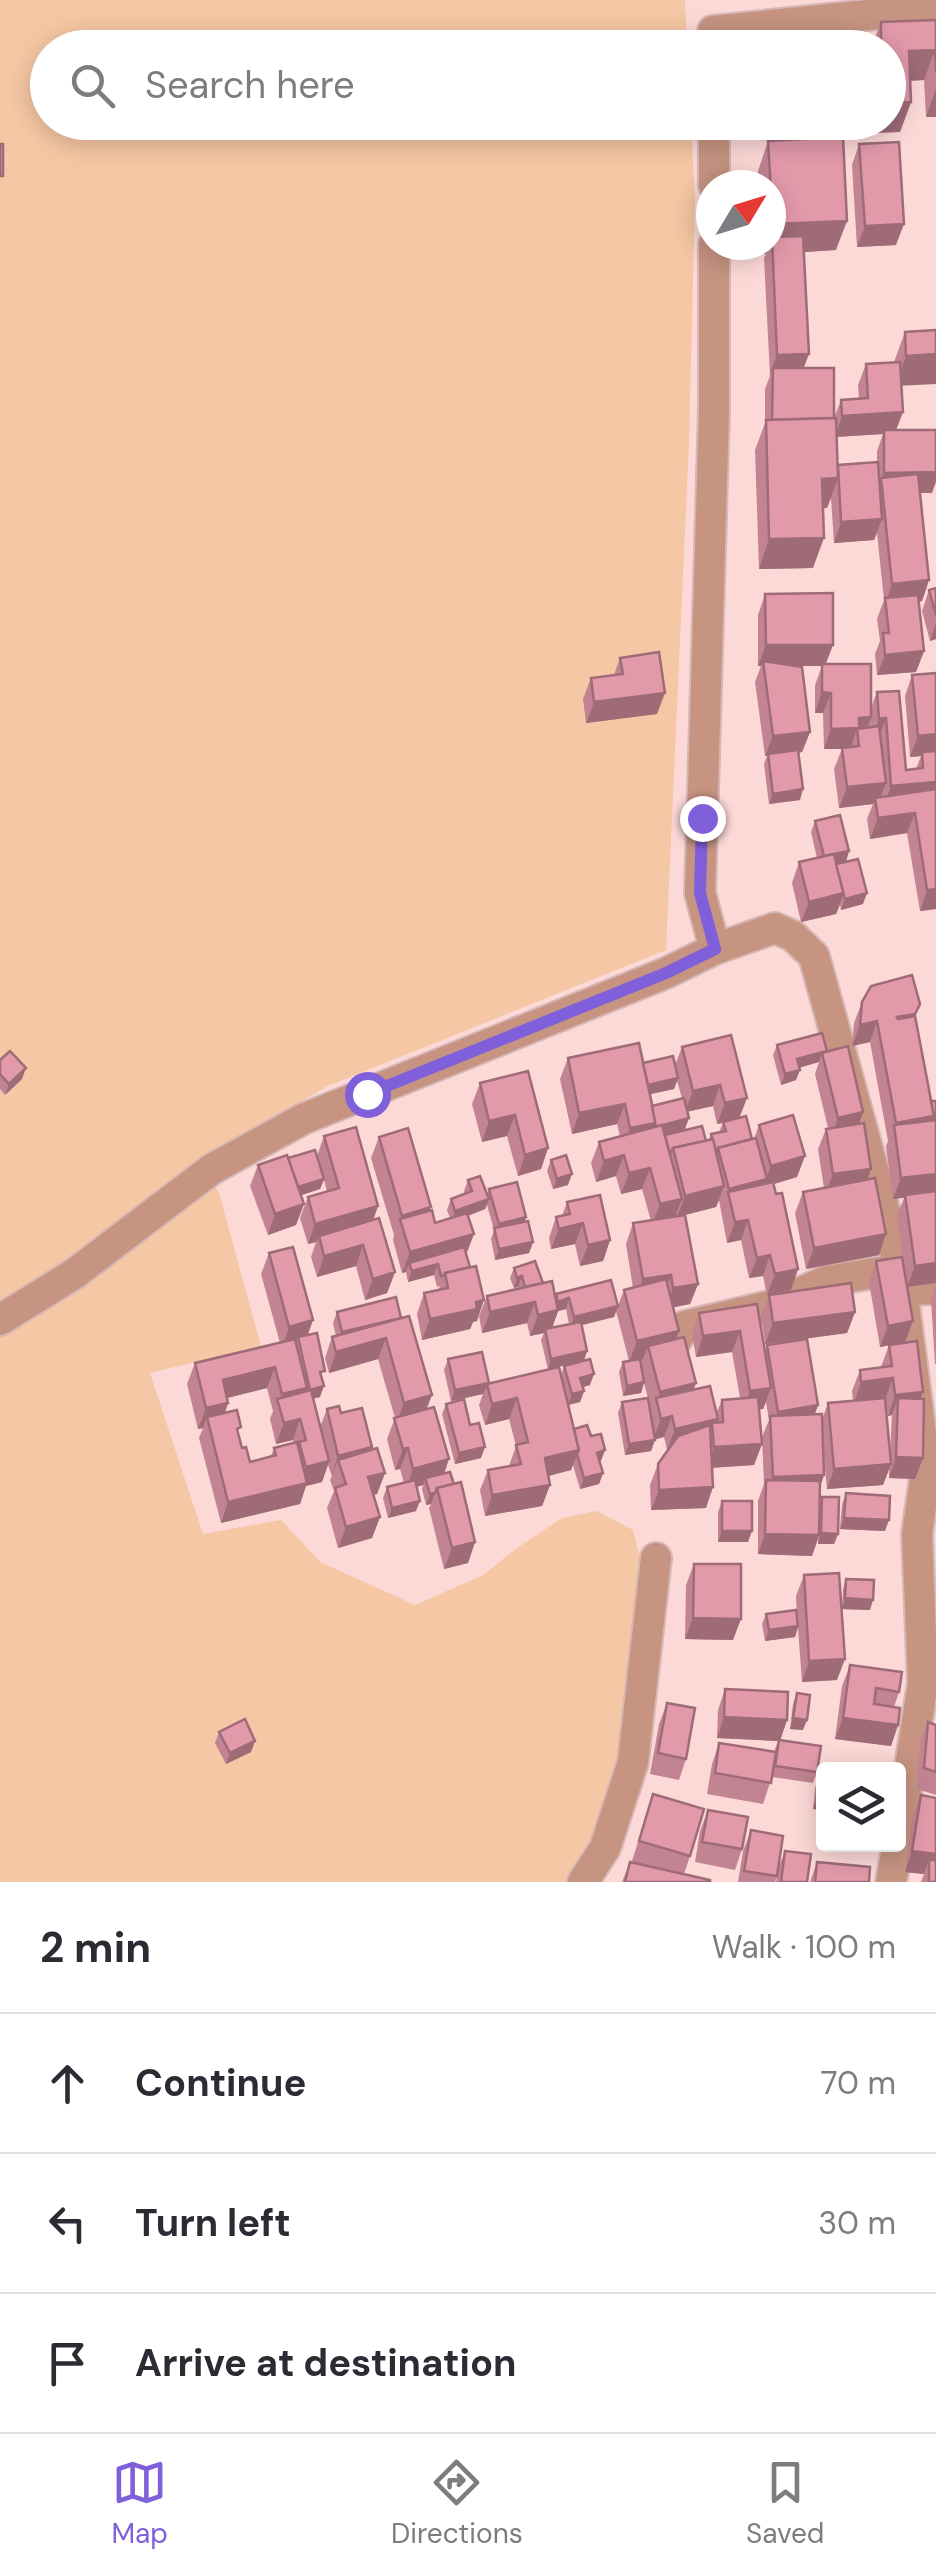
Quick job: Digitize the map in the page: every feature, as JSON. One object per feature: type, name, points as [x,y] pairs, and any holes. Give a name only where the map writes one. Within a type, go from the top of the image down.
[{"type":"street","points":[[712,0],[714,30]]},
{"type":"street","points":[[778,30],[936,8]]},
{"type":"street","points":[[714,140],[714,170]]},
{"type":"street","points":[[714,260],[714,410],[700,893],[715,949]]},
{"type":"street","points":[[0,1320],[74,1274],[212,1169],[303,1119],[666,973],[715,949],[775,928],[793,936],[814,956],[904,1290],[936,1289]]},
{"type":"street","points":[[675,1342],[685,1326],[772,1305],[826,1280],[899,1269]]},
{"type":"street","points":[[899,1269],[926,1472],[916,1534],[923,1684],[906,1793]]},
{"type":"street","points":[[583,1882],[606,1848],[634,1762],[656,1558]]},
{"type":"street","points":[[891,1882],[897,1852]]},
{"type":"shaded area","points":[[0,0],[685,0],[686,30],[30,30],[30,140],[692,140],[695,199],[689,443],[666,950],[328,1086],[199,1159],[219,1193],[261,1346],[150,1373],[203,1534],[281,1520],[320,1562],[415,1605],[483,1575],[562,1518],[597,1511],[633,1530],[640,1558],[622,1756],[594,1843],[568,1882],[0,1882]]},
{"type":"building","points":[[936,20],[936,72],[935,50],[909,51],[911,102],[906,102],[906,30],[881,30],[881,22]]},
{"type":"building","points":[[843,140],[847,221],[786,223],[786,170],[770,170],[768,141]]},
{"type":"building","points":[[899,142],[904,224],[865,226],[859,144]]},
{"type":"building","points":[[3,144],[3,176],[0,176]]},
{"type":"building","points":[[803,236],[809,354],[777,355],[773,260],[786,260],[786,237]]},
{"type":"building","points":[[936,330],[936,354],[906,356],[905,332]]},
{"type":"building","points":[[900,362],[903,412],[842,416],[841,400],[868,398],[866,364]]},
{"type":"building","points":[[773,368],[834,368],[834,418],[772,420]]},
{"type":"building","points":[[836,418],[838,478],[822,479],[824,538],[769,539],[766,420]]},
{"type":"building","points":[[884,430],[936,430],[936,472],[884,473]]},
{"type":"building","points":[[878,462],[882,519],[841,522],[838,465]]},
{"type":"building","points":[[918,474],[929,580],[892,584],[881,478]]},
{"type":"building","points":[[936,588],[936,615],[929,590]]},
{"type":"building","points":[[833,593],[833,645],[766,645],[765,594]]},
{"type":"building","points":[[918,595],[924,651],[885,655],[883,633],[889,633],[885,598]]},
{"type":"building","points":[[659,652],[665,693],[594,702],[591,678],[623,674],[620,658]]},
{"type":"building","points":[[763,661],[802,667],[810,732],[773,736]]},
{"type":"building","points":[[822,664],[871,664],[871,717],[859,718],[859,728],[831,729],[831,693],[822,692]]},
{"type":"building","points":[[936,673],[936,734],[918,736],[912,675]]},
{"type":"building","points":[[899,691],[906,770],[923,768],[922,752],[936,751],[936,782],[891,786],[886,718],[879,719],[877,692]]},
{"type":"building","points":[[879,726],[886,783],[847,787],[842,748],[859,746],[857,729]]},
{"type":"building","points":[[798,750],[803,789],[773,794],[768,754]]},
{"type":"building","points":[[936,789],[936,889],[927,890],[915,813],[878,818],[875,798]]},
{"type":"building","points":[[840,815],[849,851],[824,856],[815,821]]},
{"type":"building","points":[[834,854],[844,893],[809,902],[799,862]]},
{"type":"building","points":[[858,859],[867,893],[845,899],[836,864]]},
{"type":"building","points":[[912,975],[920,1004],[915,1014],[897,1017],[915,1016],[934,1116],[896,1123],[877,1021],[860,1025],[862,1002],[871,986]]},
{"type":"building","points":[[822,1033],[827,1051],[797,1059],[800,1070],[785,1074],[777,1045]]},
{"type":"building","points":[[731,1035],[747,1098],[725,1103],[720,1085],[693,1091],[682,1047]]},
{"type":"building","points":[[639,1043],[656,1123],[630,1128],[625,1104],[579,1113],[568,1058]]},
{"type":"building","points":[[848,1046],[863,1112],[838,1118],[822,1053]]},
{"type":"building","points":[[10,1051],[26,1068],[9,1084],[0,1074],[0,1060]]},
{"type":"building","points":[[673,1056],[678,1078],[648,1085],[643,1063]]},
{"type":"building","points":[[528,1071],[548,1148],[525,1155],[515,1115],[489,1121],[480,1083]]},
{"type":"building","points":[[684,1098],[689,1118],[656,1127],[652,1106]]},
{"type":"building","points":[[793,1115],[805,1156],[771,1166],[759,1125]]},
{"type":"building","points":[[746,1116],[752,1139],[718,1148],[716,1153],[711,1134],[726,1131],[723,1122]]},
{"type":"building","points":[[936,1120],[936,1174],[901,1178],[894,1125]]},
{"type":"building","points":[[864,1123],[871,1169],[833,1174],[826,1129]]},
{"type":"building","points":[[662,1125],[682,1199],[660,1204],[650,1168],[629,1173],[624,1155],[604,1161],[599,1142]]},
{"type":"building","points":[[702,1126],[706,1141],[673,1148],[670,1154],[665,1135]]},
{"type":"building","points":[[356,1127],[378,1206],[315,1224],[308,1197],[339,1188],[324,1136]]},
{"type":"building","points":[[408,1128],[431,1207],[402,1216],[379,1137]]},
{"type":"building","points":[[756,1138],[767,1179],[729,1189],[718,1148]]},
{"type":"building","points":[[713,1139],[724,1186],[685,1196],[673,1148]]},
{"type":"building","points":[[315,1150],[324,1179],[298,1187],[288,1158]]},
{"type":"building","points":[[287,1155],[304,1204],[275,1214],[258,1165]]},
{"type":"building","points":[[566,1155],[572,1174],[557,1179],[551,1160]]},
{"type":"building","points":[[480,1176],[489,1199],[455,1211],[451,1199],[472,1191],[468,1180]]},
{"type":"building","points":[[875,1178],[886,1234],[814,1248],[803,1192]]},
{"type":"building","points":[[517,1182],[526,1217],[499,1224],[489,1189]]},
{"type":"building","points":[[773,1182],[776,1194],[782,1193],[798,1269],[775,1274],[770,1255],[757,1258],[748,1220],[735,1222],[728,1192]]},
{"type":"building","points":[[936,1191],[936,1263],[915,1266],[905,1195]]},
{"type":"building","points":[[600,1195],[610,1240],[588,1245],[583,1223],[559,1229],[556,1217],[570,1214],[567,1202]]},
{"type":"building","points":[[432,1210],[435,1223],[467,1213],[474,1234],[410,1252],[400,1219]]},
{"type":"building","points":[[685,1215],[698,1284],[673,1288],[671,1275],[643,1279],[633,1223]]},
{"type":"building","points":[[379,1218],[395,1272],[373,1279],[363,1245],[324,1256],[319,1236]]},
{"type":"building","points":[[528,1221],[533,1242],[499,1249],[494,1228]]},
{"type":"building","points":[[293,1247],[313,1320],[289,1327],[269,1253]]},
{"type":"building","points":[[464,1247],[470,1267],[445,1275],[441,1276],[438,1264],[412,1271],[409,1263]]},
{"type":"building","points":[[902,1257],[913,1321],[888,1326],[876,1261]]},
{"type":"building","points":[[535,1261],[543,1283],[525,1287],[514,1268]]},
{"type":"building","points":[[476,1266],[484,1300],[476,1302],[477,1309],[430,1319],[424,1293],[448,1288],[445,1273]]},
{"type":"building","points":[[666,1279],[679,1331],[637,1341],[624,1290]]},
{"type":"building","points":[[611,1280],[618,1306],[574,1317],[569,1298],[558,1302],[556,1294]]},
{"type":"building","points":[[552,1281],[558,1310],[538,1315],[535,1302],[490,1312],[487,1296]]},
{"type":"building","points":[[851,1283],[855,1312],[773,1323],[769,1295]]},
{"type":"building","points":[[396,1297],[401,1318],[342,1332],[337,1312]]},
{"type":"building","points":[[757,1304],[771,1388],[750,1391],[740,1331],[703,1336],[699,1313]]},
{"type":"building","points":[[409,1316],[432,1395],[404,1403],[386,1338],[336,1352],[332,1337]]},
{"type":"building","points":[[581,1322],[587,1351],[551,1359],[545,1329]]},
{"type":"building","points":[[317,1333],[324,1386],[310,1390],[298,1337]]},
{"type":"building","points":[[684,1337],[696,1383],[660,1392],[648,1346]]},
{"type":"building","points":[[295,1339],[307,1388],[282,1394],[275,1367],[223,1380],[228,1403],[206,1408],[195,1363]]},
{"type":"building","points":[[807,1339],[818,1405],[778,1412],[767,1345]]},
{"type":"building","points":[[917,1341],[923,1392],[895,1395],[893,1378],[861,1382],[860,1370],[892,1366],[889,1345]]},
{"type":"building","points":[[482,1352],[489,1383],[455,1390],[448,1359]]},
{"type":"building","points":[[590,1359],[594,1374],[580,1378],[584,1391],[572,1394],[564,1366]]},
{"type":"building","points":[[640,1359],[644,1382],[627,1386],[623,1362]]},
{"type":"building","points":[[559,1367],[579,1450],[545,1458],[550,1485],[492,1495],[488,1470],[521,1464],[516,1445],[528,1442],[517,1398],[492,1404],[487,1384]]},
{"type":"building","points":[[710,1386],[718,1419],[675,1429],[672,1416],[661,1419],[656,1398]]},
{"type":"building","points":[[311,1390],[329,1461],[306,1467],[299,1442],[306,1440],[300,1419],[284,1423],[277,1399]]},
{"type":"building","points":[[758,1397],[762,1444],[714,1447],[712,1423],[723,1422],[722,1400]]},
{"type":"building","points":[[648,1398],[655,1440],[629,1444],[622,1402]]},
{"type":"building","points":[[885,1398],[891,1464],[834,1469],[828,1403]]},
{"type":"building","points":[[898,1398],[924,1399],[923,1458],[896,1457]]},
{"type":"building","points":[[464,1399],[470,1425],[479,1423],[485,1447],[459,1453],[446,1404]]},
{"type":"building","points":[[339,1406],[341,1413],[362,1408],[372,1447],[338,1456],[327,1409]]},
{"type":"building","points":[[434,1407],[449,1459],[413,1469],[394,1418]]},
{"type":"building","points":[[237,1410],[241,1427],[237,1429],[250,1462],[276,1455],[274,1448],[297,1442],[307,1483],[228,1502],[207,1417]]},
{"type":"building","points":[[822,1414],[824,1475],[773,1477],[770,1416]]},
{"type":"building","points":[[587,1425],[591,1436],[601,1434],[605,1450],[597,1453],[603,1473],[584,1478],[574,1429]]},
{"type":"building","points":[[710,1425],[713,1487],[659,1490],[658,1464],[678,1436]]},
{"type":"building","points":[[377,1448],[385,1473],[368,1477],[380,1517],[346,1527],[335,1488],[346,1484],[338,1460]]},
{"type":"building","points":[[450,1472],[454,1484],[430,1494],[425,1478]]},
{"type":"building","points":[[415,1480],[420,1501],[392,1508],[387,1487]]},
{"type":"building","points":[[766,1480],[820,1481],[819,1535],[765,1534]]},
{"type":"building","points":[[461,1482],[475,1542],[452,1548],[437,1488]]},
{"type":"building","points":[[846,1493],[890,1496],[889,1520],[844,1518]]},
{"type":"building","points":[[822,1497],[839,1497],[838,1534],[821,1533]]},
{"type":"building","points":[[722,1501],[752,1501],[752,1531],[722,1531]]},
{"type":"building","points":[[694,1564],[741,1564],[741,1619],[693,1618]]},
{"type":"building","points":[[839,1573],[845,1659],[809,1661],[804,1575]]},
{"type":"building","points":[[846,1579],[874,1580],[873,1600],[845,1598]]},
{"type":"building","points":[[796,1610],[798,1626],[769,1630],[766,1614]]},
{"type":"building","points":[[850,1665],[902,1672],[899,1692],[876,1688],[874,1704],[900,1708],[898,1725],[843,1718]]},
{"type":"building","points":[[725,1689],[788,1692],[787,1720],[724,1717]]},
{"type":"building","points":[[797,1693],[810,1695],[807,1720],[793,1718]]},
{"type":"building","points":[[667,1703],[695,1708],[686,1759],[658,1753]]},
{"type":"building","points":[[245,1719],[255,1741],[230,1753],[219,1732]]},
{"type":"building","points":[[928,1722],[936,1725],[936,1772],[924,1768]]},
{"type":"building","points":[[779,1740],[821,1746],[816,1772],[775,1766]]},
{"type":"building","points":[[719,1743],[776,1752],[771,1783],[715,1773]]},
{"type":"building","points":[[653,1794],[704,1809],[690,1856],[639,1841]]},
{"type":"building","points":[[921,1795],[936,1798],[936,1854],[912,1851]]},
{"type":"building","points":[[708,1810],[748,1817],[742,1849],[702,1842]]},
{"type":"building","points":[[751,1830],[783,1836],[777,1876],[744,1871]]},
{"type":"building","points":[[785,1851],[811,1854],[807,1882],[781,1882]]},
{"type":"building","points":[[929,1860],[936,1860],[936,1882],[929,1882]]},
{"type":"building","points":[[630,1862],[710,1880],[710,1882],[625,1882]]},
{"type":"building","points":[[817,1862],[870,1867],[869,1882],[815,1882]]},
{"type":"route","points":[[367,1094],[666,973],[715,949],[700,893],[702,818]]}]
